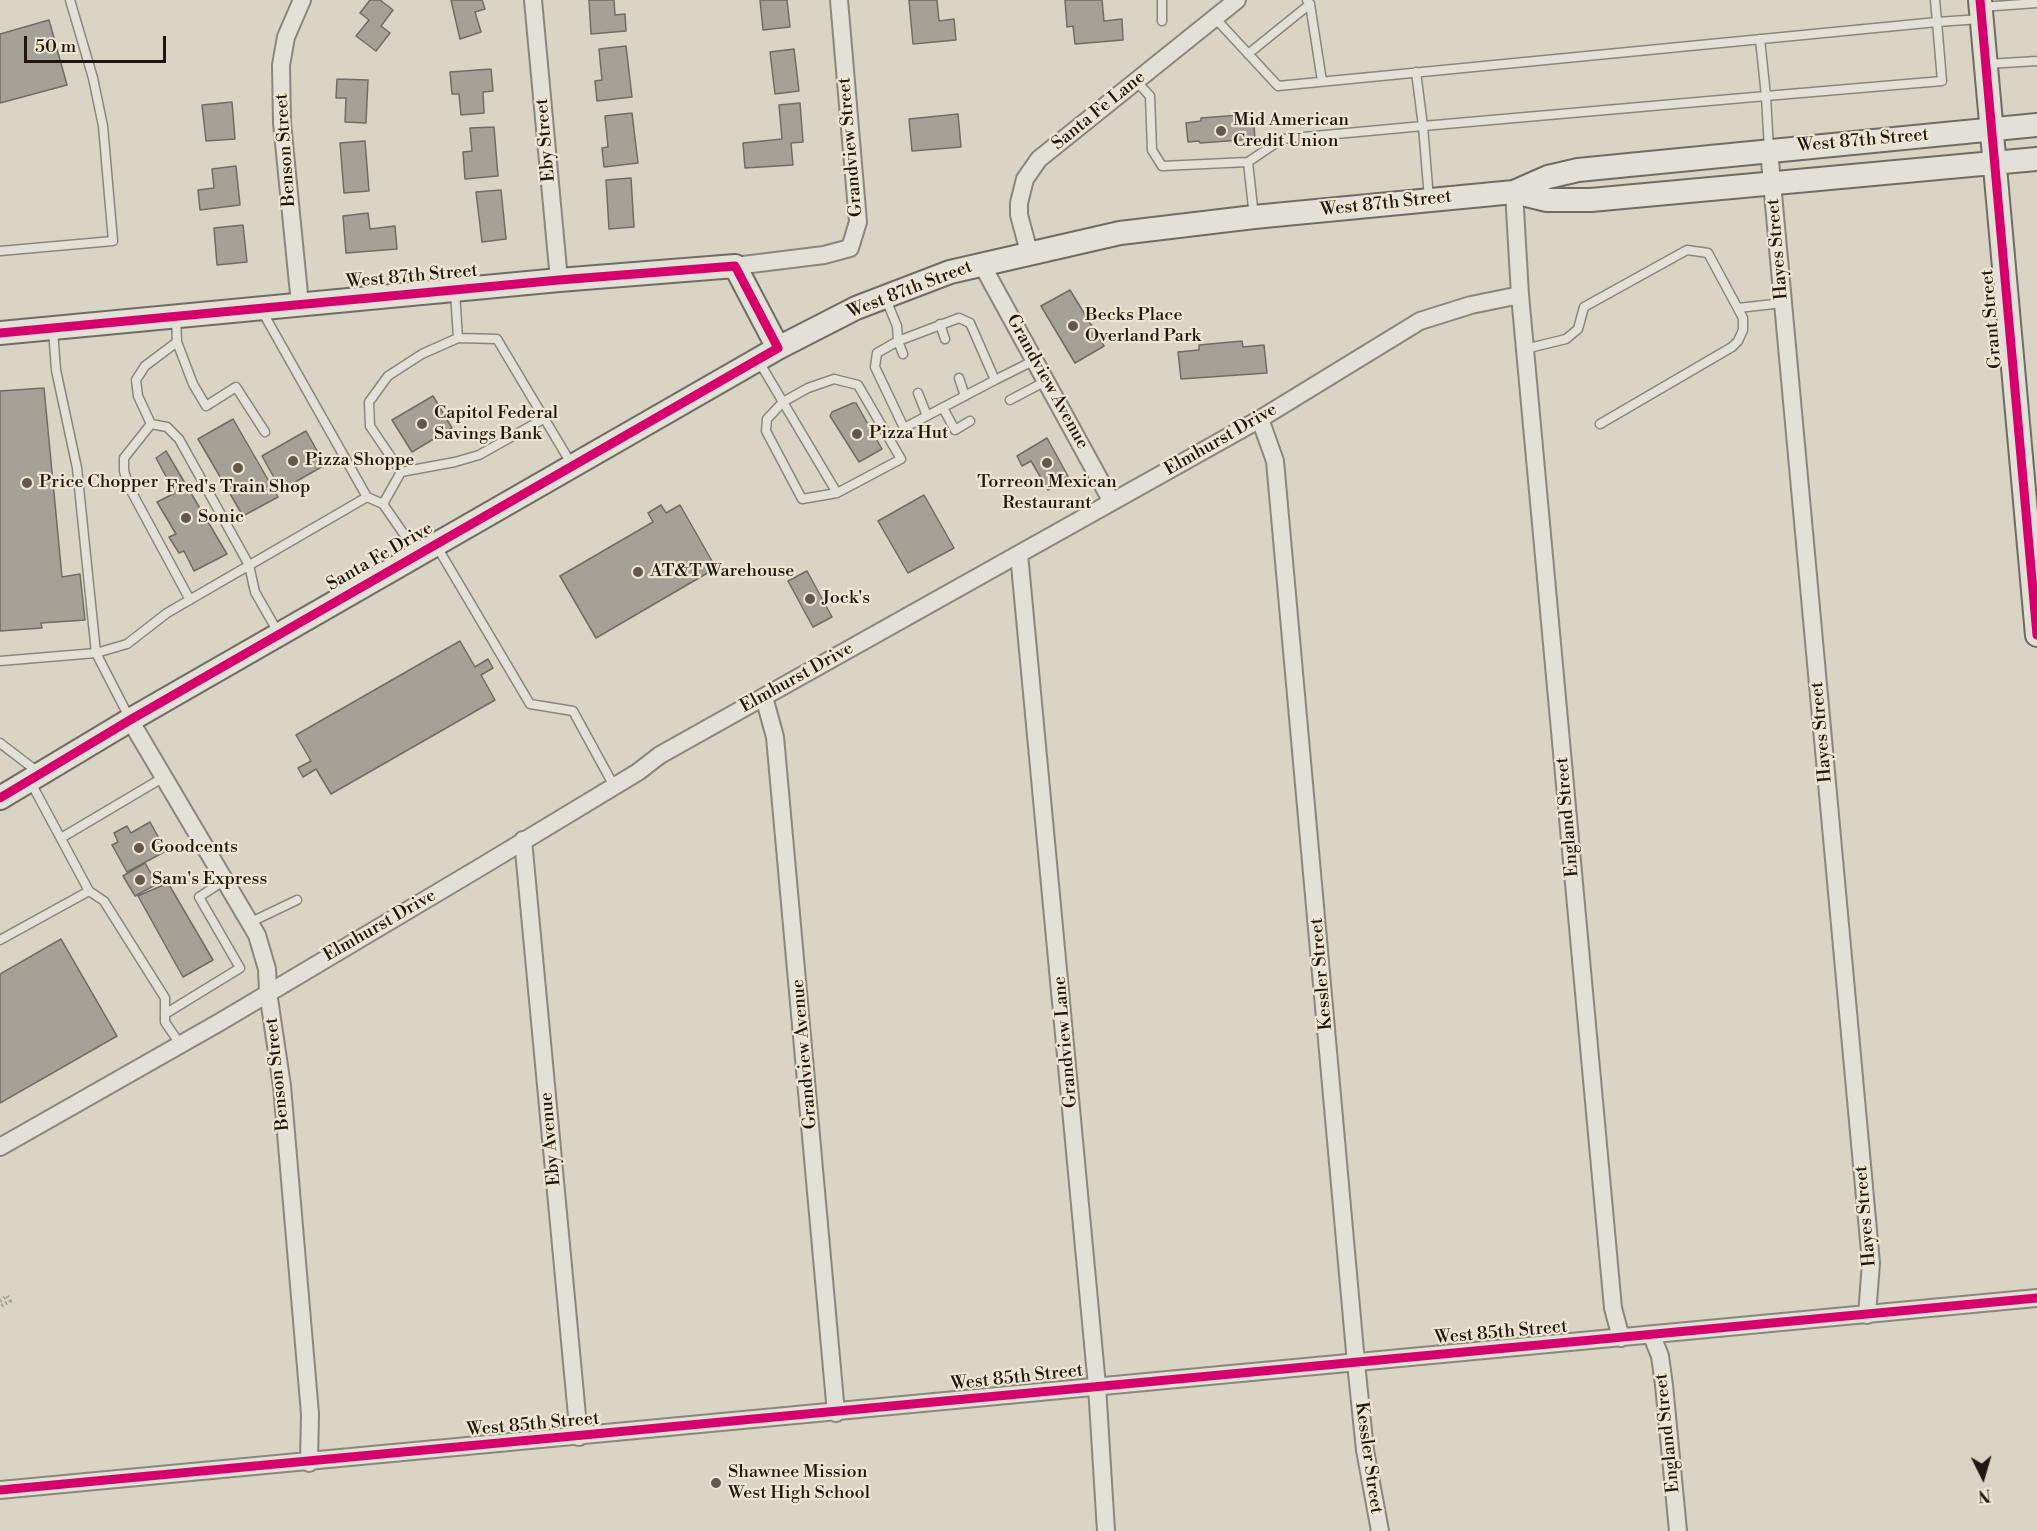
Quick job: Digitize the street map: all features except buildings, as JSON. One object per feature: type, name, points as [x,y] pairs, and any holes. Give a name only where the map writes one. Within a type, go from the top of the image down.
[{"type":"main road","name":"Grant Street","points":[[1981,9],[2037,635]]},
{"type":"main road","name":"West 87th Street","points":[[778,348],[885,297],[981,263],[1120,233],[1254,217],[1514,192],[1548,177],[1578,170],[2037,125]]},
{"type":"main road","name":"West 87th Street","points":[[1514,192],[1547,200],[1591,200],[2037,159]]},
{"type":"main road","name":"West 87th Street","points":[[0,333],[455,289],[735,266]]},
{"type":"main road","points":[[735,266],[778,348]]},
{"type":"main road","name":"Santa Fe Drive","points":[[0,798],[130,720],[778,348]]},
{"type":"street","name":"Benson Street","points":[[300,304],[282,123],[281,65],[286,37],[302,0]]},
{"type":"street","name":"Eby Street","points":[[533,0],[559,280]]},
{"type":"street","name":"Grandview Street","points":[[735,266],[824,255],[850,248],[858,222],[838,0]]},
{"type":"street","name":"Santa Fe Lane","points":[[1029,252],[1019,215],[1019,203],[1025,179],[1039,159],[1237,0]]},
{"type":"street","name":"Hayes Street","points":[[1769,150],[1871,1263],[1867,1315]]},
{"type":"street","points":[[1514,192],[1520,295]]},
{"type":"street","name":"Grandview Avenue","points":[[981,263],[1112,502]]},
{"type":"street","name":"England Street","points":[[1520,295],[1613,1308],[1621,1338]]},
{"type":"street","name":"Elmhurst Drive","points":[[0,1147],[268,992],[614,786],[660,755],[1260,419],[1420,321],[1471,305],[1520,295]]},
{"type":"street","name":"Kessler Street","points":[[1260,419],[1275,461],[1356,1363],[1365,1450],[1380,1531]]},
{"type":"street","name":"Grandview Lane","points":[[1019,554],[1097,1386],[1106,1531]]},
{"type":"street","name":"Grandview Avenue","points":[[764,697],[776,749],[836,1413]]},
{"type":"street","name":"Benson Street","points":[[130,720],[257,935],[267,969],[268,992],[282,1086],[310,1414],[309,1463]]},
{"type":"street","name":"Eby Avenue","points":[[523,840],[579,1437]]},
{"type":"street","name":"West 85th Street","points":[[0,1490],[309,1463],[2037,1298]]},
{"type":"street","name":"England Street","points":[[1652,1336],[1660,1356],[1664,1385],[1678,1531]]},
{"type":"lane","points":[[0,251],[113,241],[103,126],[93,78],[70,0]]},
{"type":"lane","points":[[1162,0],[1162,21]]},
{"type":"lane","points":[[1136,81],[1150,96],[1152,150],[1162,166],[1248,162],[1282,139],[1942,81],[1935,0]]},
{"type":"lane","points":[[1248,54],[1309,2]]},
{"type":"lane","points":[[1309,2],[1322,81]]},
{"type":"lane","points":[[1215,18],[1278,86],[1937,22],[1981,9],[2037,3]]},
{"type":"lane","points":[[1760,39],[1769,150]]},
{"type":"lane","points":[[1985,64],[2037,61]]},
{"type":"lane","points":[[1416,72],[1429,200]]},
{"type":"lane","points":[[1248,162],[1254,217]]},
{"type":"lane","points":[[1525,349],[1566,339],[1578,328],[1584,307],[1688,250],[1708,253],[1743,318],[1743,330],[1732,348],[1600,423]]},
{"type":"lane","points":[[455,289],[458,338]]},
{"type":"lane","points":[[885,297],[897,326],[898,341],[903,354]]},
{"type":"lane","points":[[1737,308],[1783,303]]},
{"type":"lane","points":[[260,308],[367,497],[383,504],[427,550],[531,704],[573,711],[614,786]]},
{"type":"lane","points":[[176,316],[177,342],[194,384],[206,406],[236,387],[265,432]]},
{"type":"lane","points":[[995,380],[970,322],[958,318],[898,341],[878,353],[875,367],[904,428],[1035,360]]},
{"type":"lane","points":[[939,324],[945,339]]},
{"type":"lane","points":[[52,328],[56,370],[77,468],[96,653],[130,720]]},
{"type":"lane","points":[[401,472],[370,426],[369,402],[388,376],[422,354],[458,338],[497,339],[572,466]]},
{"type":"lane","points":[[151,424],[138,396],[135,380],[145,366],[177,342]]},
{"type":"lane","points":[[757,359],[837,493]]},
{"type":"lane","points":[[959,378],[965,396]]},
{"type":"lane","points":[[834,379],[858,385],[901,459],[837,493],[802,499],[766,431],[767,419],[783,402],[808,388],[834,379]]},
{"type":"lane","points":[[1010,400],[1047,380]]},
{"type":"lane","points":[[918,393],[927,416]]},
{"type":"lane","points":[[943,408],[955,430],[970,421]]},
{"type":"lane","points":[[401,472],[455,462],[479,454],[545,418]]},
{"type":"lane","points":[[151,424],[167,427],[179,439],[249,565],[255,592],[279,634]]},
{"type":"lane","points":[[151,424],[124,458],[124,471],[129,487],[190,600]]},
{"type":"lane","points":[[383,504],[401,472]]},
{"type":"lane","points":[[0,662],[96,653],[127,644],[190,600],[367,497]]},
{"type":"lane","points":[[0,743],[35,777],[61,838],[89,891],[104,901],[165,998],[165,1022],[180,1044]]},
{"type":"lane","points":[[61,838],[165,776]]},
{"type":"lane","points":[[165,1014],[240,968],[199,897],[225,880]]},
{"type":"lane","points":[[0,940],[89,891]]},
{"type":"lane","points":[[249,923],[297,900]]},
{"type":"path","points":[[0,1301],[8,1296],[10,1301],[1,1306]]},
{"type":"cycle path","points":[[1980,0],[2037,635]]},
{"type":"cycle path","points":[[0,333],[559,280],[735,266],[778,348],[130,720],[0,798]]},
{"type":"cycle path","points":[[0,1490],[2037,1298]]},
{"type":"place","name":"Mid American Credit Union","points":[[1221,131]]},
{"type":"place","name":"Becks Place Overland Park","points":[[1073,326]]},
{"type":"place","name":"Capitol Federal Savings Bank","points":[[422,424]]},
{"type":"place","name":"Pizza Hut","points":[[857,434]]},
{"type":"place","name":"Pizza Shoppe","points":[[293,461]]},
{"type":"place","name":"Torreon Mexican Restaurant","points":[[1047,463]]},
{"type":"place","name":"Fred's Train Shop","points":[[238,468]]},
{"type":"place","name":"Price Chopper","points":[[27,483]]},
{"type":"place","name":"Sonic","points":[[186,518]]},
{"type":"place","name":"AT&T Warehouse","points":[[638,572]]},
{"type":"place","name":"Jock's","points":[[810,599]]},
{"type":"place","name":"Goodcents","points":[[139,848]]},
{"type":"place","name":"Sam's Express","points":[[140,880]]},
{"type":"place","name":"Shawnee Mission West High School","points":[[716,1483]]}]
